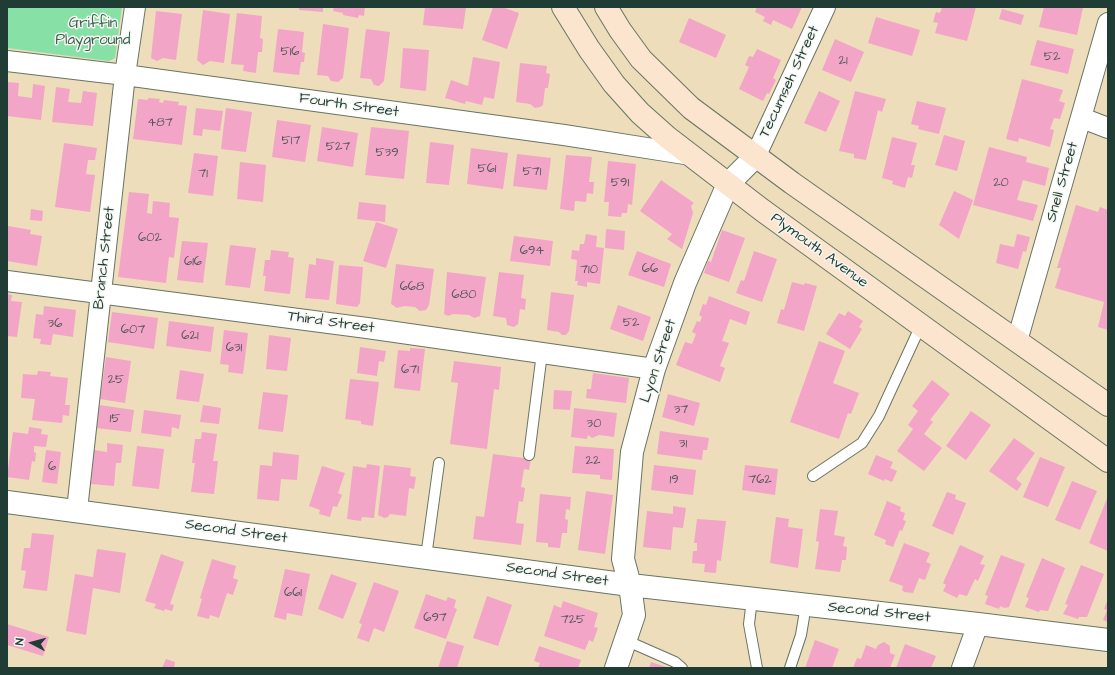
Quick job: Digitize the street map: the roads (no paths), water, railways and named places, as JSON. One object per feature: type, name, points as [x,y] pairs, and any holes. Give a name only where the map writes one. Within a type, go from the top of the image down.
[{"type":"main road","name":"Plymouth Avenue","points":[[563,7],[589,49],[614,84],[654,126],[728,184],[1108,460]]},
{"type":"main road","points":[[606,7],[630,45],[666,85],[691,108],[756,157],[1108,405]]},
{"type":"street","name":"Branch Street","points":[[77,510],[125,75],[134,7]]},
{"type":"street","name":"Tecumseh Street","points":[[756,157],[825,7]]},
{"type":"street","name":"Snell Street","points":[[1017,341],[1108,23]]},
{"type":"street","name":"Fourth Street","points":[[7,61],[125,75],[564,135],[691,155]]},
{"type":"street","points":[[1082,118],[1108,128]]},
{"type":"street","name":"Lyon Street","points":[[616,668],[634,615],[630,585],[623,560],[632,452],[654,369],[685,283],[728,184],[756,157]]},
{"type":"street","name":"Third Street","points":[[7,281],[101,292],[654,369]]},
{"type":"street","name":"Second Street","points":[[7,502],[77,510],[630,585],[806,604],[1108,640]]},
{"type":"street","points":[[962,668],[978,624]]},
{"type":"lane","points":[[813,476],[862,443],[880,416],[921,325]]},
{"type":"lane","points":[[529,455],[542,353]]},
{"type":"lane","points":[[426,557],[439,463]]},
{"type":"lane","points":[[752,599],[749,624],[757,668]]},
{"type":"lane","points":[[790,668],[801,635],[806,604]]},
{"type":"lane","points":[[625,640],[675,662],[682,668]]},
{"type":"park label","name":"Griffin Playground","points":[[93,32]]}]
